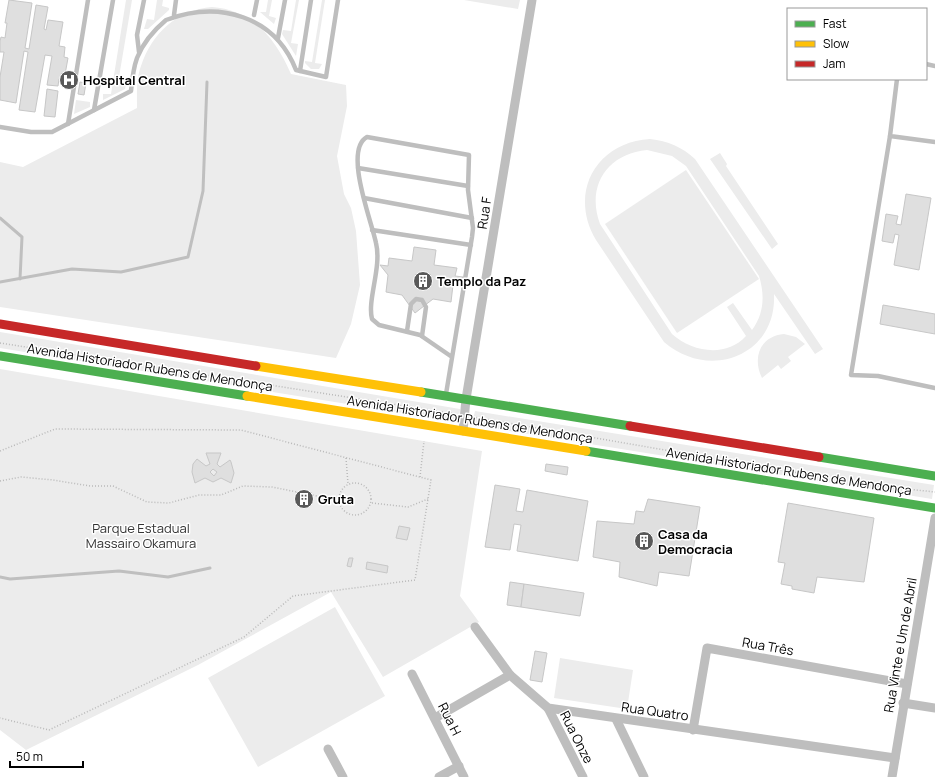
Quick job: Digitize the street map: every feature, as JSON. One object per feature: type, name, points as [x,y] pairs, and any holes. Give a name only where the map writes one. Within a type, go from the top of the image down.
[{"type":"main road","name":"Avenida Historiador Rubens de Mendonça","points":[[0,324],[935,476]]},
{"type":"main road","name":"Avenida Historiador Rubens de Mendonça","points":[[0,356],[935,508]]},
{"type":"street","name":"Rua F","points":[[463,431],[466,399],[532,0]]},
{"type":"street","name":"Rua Vinte e Um de Abril","points":[[892,777],[935,518]]},
{"type":"street","points":[[475,627],[510,675],[548,708]]},
{"type":"street","name":"Rua Três","points":[[693,730],[707,648],[907,684]]},
{"type":"street","name":"Rua H","points":[[412,674],[464,777]]},
{"type":"street","points":[[435,718],[510,675]]},
{"type":"street","points":[[904,703],[935,708]]},
{"type":"street","name":"Rua Quatro","points":[[548,708],[895,758]]},
{"type":"street","name":"Rua Onze","points":[[548,708],[583,777]]},
{"type":"street","points":[[616,719],[644,777]]},
{"type":"street","points":[[328,749],[343,777]]},
{"type":"street","points":[[439,777],[459,766]]},
{"type":"lane","points":[[68,124],[87,0]]},
{"type":"lane","points":[[94,110],[113,0]]},
{"type":"lane","points":[[140,53],[138,35],[144,0]]},
{"type":"lane","points":[[174,15],[176,0]]},
{"type":"lane","points":[[254,15],[257,0]]},
{"type":"lane","points":[[278,38],[284,0]]},
{"type":"lane","points":[[300,71],[311,0]]},
{"type":"lane","points":[[248,11],[269,26],[278,38],[296,70],[326,77],[338,0]]},
{"type":"lane","points":[[0,127],[40,133],[52,132],[131,91],[135,66],[140,53],[153,32],[174,15],[189,7]]},
{"type":"lane","points":[[896,80],[890,136],[852,375],[878,376],[935,388]]},
{"type":"lane","points":[[890,136],[935,142]]},
{"type":"lane","points":[[445,396],[452,357],[471,245],[473,228],[468,186],[469,155],[370,137],[364,139],[360,146],[358,168],[372,230],[377,244],[378,258],[371,310],[372,319],[379,325],[422,336],[452,357]]},
{"type":"lane","points":[[358,168],[468,186]]},
{"type":"lane","points":[[364,198],[472,218]]},
{"type":"lane","points":[[372,230],[471,245]]},
{"type":"lane","points":[[407,331],[411,304],[416,300],[422,300],[426,307],[422,336]]},
{"type":"path","points":[[0,451],[55,429],[240,430],[431,480],[415,580],[293,596],[244,637],[50,730],[0,718]]},
{"type":"path","points":[[420,478],[424,441]]},
{"type":"path","points":[[346,458],[348,484]]},
{"type":"path","points":[[0,481],[21,477],[90,486],[113,486],[147,502],[169,503],[199,495],[221,495],[243,486],[272,487],[317,496],[339,497]]},
{"type":"path","points":[[353,482],[363,484],[370,492],[371,503],[365,512],[355,515],[345,511],[341,507],[339,497],[340,492],[348,484],[353,482]]},
{"type":"path","points":[[371,503],[408,507],[428,499]]},
{"type":"green space","points":[[126,0],[132,0],[118,83],[126,84],[125,89],[103,100],[103,94],[111,94]]},
{"type":"green space","points":[[157,0],[163,0],[162,6],[169,8],[169,10],[148,29],[144,29],[147,19],[154,20]]},
{"type":"green space","points":[[268,0],[272,0],[269,16],[276,18],[274,24],[260,12],[266,12]]},
{"type":"green space","points":[[296,0],[299,0],[291,43],[298,44],[296,56],[282,34],[283,30],[291,31]]},
{"type":"green space","points":[[322,0],[325,0],[315,63],[322,64],[319,69],[311,69],[305,61],[312,62]]},
{"type":"green space","points":[[464,0],[520,0],[518,9]]},
{"type":"green space","points":[[212,7],[227,9],[240,14],[261,28],[278,49],[291,74],[346,85],[347,106],[337,156],[344,194],[351,208],[356,231],[360,285],[351,324],[336,358],[0,307],[0,162],[23,167],[137,108],[139,71],[152,43],[168,25],[177,18],[199,9]]},
{"type":"green space","points":[[76,100],[90,102],[90,107],[74,114]]},
{"type":"green space","points":[[650,139],[663,141],[680,148],[695,159],[823,349],[815,354],[774,294],[772,315],[764,333],[752,347],[737,356],[719,360],[701,360],[682,354],[664,342],[596,240],[588,222],[585,205],[587,188],[592,173],[602,160],[615,149],[631,142]],"holes":[[[647,150],[672,156],[686,166],[759,276],[763,297],[761,311],[752,330],[733,303],[727,307],[746,336],[729,348],[719,350],[699,348],[689,345],[672,334],[600,224],[596,210],[598,185],[603,174],[611,165],[621,158],[633,153]]]},
{"type":"green space","points":[[720,153],[727,164],[726,166],[778,244],[772,249],[710,159]]},
{"type":"green space","points":[[686,170],[759,279],[677,333],[605,224]]},
{"type":"green space","points":[[0,332],[460,409],[459,422],[0,348]]},
{"type":"green space","points":[[784,334],[796,337],[805,344],[788,357],[791,361],[781,369],[778,365],[762,378],[758,363],[760,349],[769,339]]},
{"type":"green space","name":"Parque Estadual Massairo Okamura","points":[[0,369],[482,451],[460,596],[479,622],[383,677],[331,592],[198,665],[26,750],[0,730]]},
{"type":"green space","points":[[475,411],[934,485],[932,499],[472,425]]},
{"type":"green space","points":[[335,607],[385,696],[258,767],[208,678]]},
{"type":"green space","points":[[560,658],[633,670],[627,709],[554,698]]},
{"type":"building","points":[[9,0],[32,3],[25,48],[29,49],[36,5],[48,7],[44,29],[46,30],[48,20],[63,22],[59,46],[65,47],[64,57],[68,58],[64,80],[59,79],[58,86],[47,85],[52,56],[45,55],[35,112],[19,110],[28,52],[24,51],[16,103],[0,100],[0,77],[4,52],[0,52],[0,41],[1,37],[5,38],[7,23],[5,23]]},
{"type":"building","points":[[80,82],[86,83],[84,95],[78,94]]},
{"type":"building","points":[[47,89],[58,91],[55,117],[44,116]]},
{"type":"building","points":[[906,194],[931,198],[919,270],[894,265],[899,235],[895,234],[893,243],[882,241],[886,214],[898,216],[896,224],[901,225]]},
{"type":"building","name":"Templo da Paz","points":[[414,247],[436,250],[434,265],[457,268],[455,276],[463,277],[453,285],[451,302],[433,299],[415,313],[402,295],[386,292],[388,275],[380,265],[388,266],[389,258],[412,261]]},
{"type":"building","points":[[883,305],[935,314],[935,334],[880,324]]},
{"type":"building","points":[[206,453],[221,453],[217,464],[220,467],[230,460],[234,473],[231,483],[221,478],[213,482],[205,478],[195,483],[192,472],[193,464],[197,459],[206,466],[210,464]],"holes":[[[213,469],[217,472],[214,476],[210,472]]]},
{"type":"building","points":[[546,464],[568,467],[567,475],[545,471]]},
{"type":"building","points":[[495,485],[520,489],[516,511],[523,512],[527,490],[588,501],[578,561],[517,551],[521,525],[514,524],[510,550],[485,547]]},
{"type":"building","name":"Gruta","points":[[300,494],[308,496],[307,504],[299,502]]},
{"type":"building","name":"Casa da Democracia","points":[[648,499],[700,507],[689,576],[659,572],[657,586],[619,577],[620,562],[593,557],[597,521],[634,524],[636,511],[644,512]]},
{"type":"building","points":[[788,503],[874,518],[864,582],[817,577],[814,593],[792,589],[792,586],[781,584],[785,563],[778,562]]},
{"type":"building","points":[[399,526],[410,528],[407,540],[396,538]]},
{"type":"building","points":[[349,558],[353,558],[351,567],[347,566]]},
{"type":"building","points":[[367,562],[388,566],[387,573],[366,569]]},
{"type":"building","points":[[510,582],[524,584],[521,607],[507,605]]},
{"type":"building","points":[[524,584],[584,593],[580,616],[521,607]]},
{"type":"building","points":[[535,651],[547,653],[542,682],[530,680]]},
{"type":"waterway","points":[[0,282],[72,269],[121,272],[188,257],[203,191],[207,82]]},
{"type":"waterway","points":[[0,218],[22,237],[20,279]]},
{"type":"waterway","points":[[0,577],[10,579],[119,571],[168,577],[210,568]]},
{"type":"traffic: fast","points":[[0,356],[247,396]]},
{"type":"traffic: fast","points":[[421,392],[630,426]]},
{"type":"traffic: fast","points":[[586,451],[935,508]]},
{"type":"traffic: fast","points":[[819,457],[935,476]]},
{"type":"traffic: slow","points":[[256,366],[421,392]]},
{"type":"traffic: slow","points":[[247,396],[586,451]]},
{"type":"traffic: jam","points":[[0,324],[256,366]]},
{"type":"traffic: jam","points":[[630,426],[819,457]]},
{"type":"place","name":"Hospital Central","points":[[69,80]]},
{"type":"place","name":"Templo da Paz","points":[[423,281]]},
{"type":"place","name":"Gruta","points":[[304,499]]},
{"type":"place","name":"Casa da Democracia","points":[[644,541]]}]
